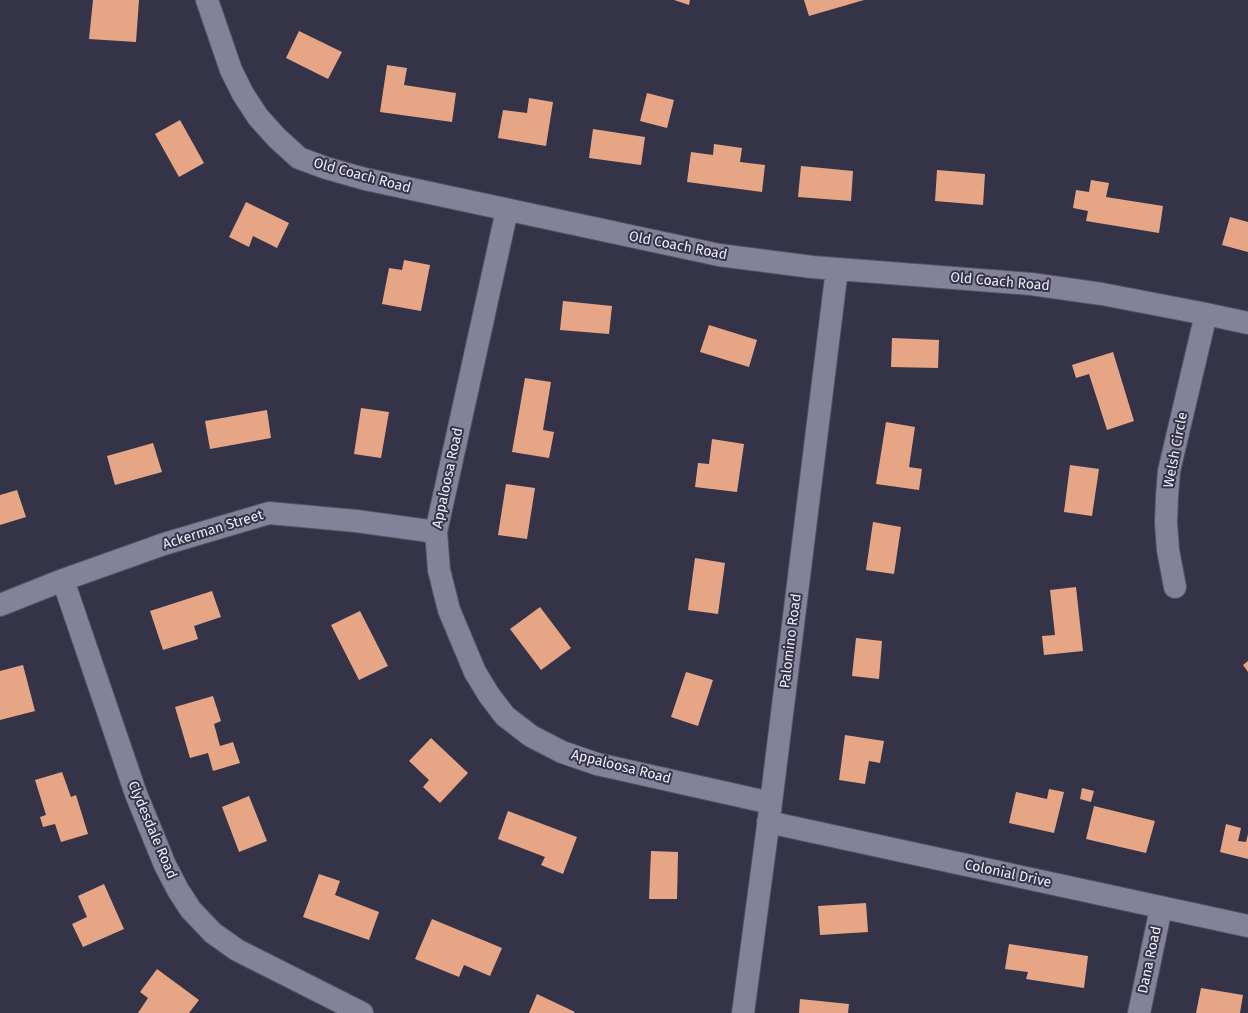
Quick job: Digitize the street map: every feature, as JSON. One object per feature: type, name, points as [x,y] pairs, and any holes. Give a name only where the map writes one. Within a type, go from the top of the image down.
[{"type":"street","name":"Old Coach Road","points":[[207,0],[231,70],[243,94],[258,117],[276,138],[299,158],[326,168],[365,179],[719,255],[781,264],[1031,284],[1102,294],[1248,323]]},
{"type":"street","name":"Appaloosa Road","points":[[507,210],[436,532],[439,570],[449,610],[475,672],[489,695],[505,716],[531,736],[562,752],[597,764],[769,812]]},
{"type":"street","name":"Palomino Road","points":[[743,1013],[837,269]]},
{"type":"street","name":"Welsh Circle","points":[[1175,587],[1168,550],[1166,496],[1169,471],[1206,314]]},
{"type":"street","name":"Ackerman Street","points":[[0,605],[63,580],[164,544],[269,513],[356,521],[436,532]]},
{"type":"street","name":"Clydesdale Road","points":[[63,580],[136,794],[165,865],[178,890],[191,910],[213,933],[237,950],[362,1013]]},
{"type":"street","name":"Colonial Drive","points":[[769,812],[1161,908],[1248,926]]},
{"type":"street","name":"Dana Road","points":[[1139,1013],[1161,908]]},
{"type":"building","points":[[93,0],[139,0],[136,42],[89,39]]},
{"type":"building","points":[[674,0],[690,0],[689,5]]},
{"type":"building","points":[[804,0],[864,0],[809,16]]},
{"type":"building","points":[[299,31],[342,52],[328,79],[286,58]]},
{"type":"building","points":[[387,65],[407,68],[404,85],[456,93],[452,122],[380,112]]},
{"type":"building","points":[[647,93],[674,100],[667,128],[640,121]]},
{"type":"building","points":[[529,98],[553,102],[546,146],[498,138],[503,110],[527,113]]},
{"type":"building","points":[[180,120],[204,163],[179,177],[155,134]]},
{"type":"building","points":[[593,129],[645,137],[641,165],[589,158]]},
{"type":"building","points":[[714,144],[742,148],[740,162],[765,165],[762,192],[687,182],[691,152],[713,155]]},
{"type":"building","points":[[801,166],[853,171],[851,201],[798,197]]},
{"type":"building","points":[[937,170],[985,174],[983,205],[935,201]]},
{"type":"building","points":[[1091,180],[1109,183],[1106,197],[1163,206],[1159,233],[1086,221],[1088,211],[1073,208],[1076,190],[1089,192]]},
{"type":"building","points":[[246,202],[289,223],[277,248],[253,236],[249,247],[229,237]]},
{"type":"building","points":[[1230,217],[1248,222],[1248,252],[1222,245]]},
{"type":"building","points":[[404,260],[430,265],[421,311],[382,304],[389,268],[402,270]]},
{"type":"building","points":[[563,301],[612,306],[609,334],[560,330]]},
{"type":"building","points":[[709,325],[757,340],[749,367],[700,352]]},
{"type":"building","points":[[892,338],[939,340],[938,368],[891,367]]},
{"type":"building","points":[[1113,352],[1134,421],[1107,430],[1089,374],[1076,378],[1072,365]]},
{"type":"building","points":[[525,378],[551,382],[543,430],[554,432],[549,458],[512,452]]},
{"type":"building","points":[[361,408],[389,412],[381,458],[354,454]]},
{"type":"building","points":[[267,410],[271,438],[210,449],[205,421]]},
{"type":"building","points":[[886,422],[915,427],[909,467],[922,469],[919,490],[876,484]]},
{"type":"building","points":[[712,439],[744,444],[737,492],[695,487],[698,463],[709,464]]},
{"type":"building","points":[[153,443],[162,472],[115,485],[107,456]]},
{"type":"building","points":[[1070,465],[1099,469],[1092,516],[1064,512]]},
{"type":"building","points":[[506,484],[535,488],[527,539],[498,535]]},
{"type":"building","points":[[17,490],[26,517],[0,525],[0,495]]},
{"type":"building","points":[[873,522],[901,527],[894,574],[866,570]]},
{"type":"building","points":[[695,558],[725,563],[718,614],[688,610]]},
{"type":"building","points":[[1076,587],[1083,651],[1044,655],[1042,636],[1055,635],[1050,590]]},
{"type":"building","points":[[212,591],[221,617],[194,626],[198,639],[163,650],[150,611]]},
{"type":"building","points":[[540,607],[571,648],[541,670],[510,629]]},
{"type":"building","points":[[360,611],[388,666],[359,680],[331,625]]},
{"type":"building","points":[[856,638],[882,641],[879,679],[852,676]]},
{"type":"building","points":[[1248,661],[1248,672],[1243,665]]},
{"type":"building","points":[[23,665],[35,711],[0,720],[0,671]]},
{"type":"building","points":[[686,672],[713,680],[698,726],[671,717]]},
{"type":"building","points":[[213,696],[221,721],[214,724],[220,746],[233,742],[240,763],[213,771],[208,753],[190,758],[175,707]]},
{"type":"building","points":[[845,735],[884,741],[880,763],[869,761],[865,784],[839,780]]},
{"type":"building","points":[[431,738],[468,773],[440,803],[423,787],[429,780],[409,761]]},
{"type":"building","points":[[62,772],[71,797],[76,795],[88,834],[61,842],[55,824],[43,827],[40,817],[46,815],[35,780]]},
{"type":"building","points":[[1082,788],[1094,791],[1091,802],[1080,799]]},
{"type":"building","points":[[1049,789],[1064,792],[1054,833],[1009,823],[1016,792],[1047,799]]},
{"type":"building","points":[[249,796],[267,841],[239,852],[222,807]]},
{"type":"building","points":[[1094,806],[1155,821],[1146,853],[1086,839]]},
{"type":"building","points":[[508,811],[577,837],[563,874],[541,865],[545,857],[498,839]]},
{"type":"building","points":[[1226,824],[1241,828],[1238,841],[1246,842],[1248,834],[1248,859],[1220,852]]},
{"type":"building","points":[[651,851],[678,852],[677,899],[649,899]]},
{"type":"building","points":[[319,874],[340,881],[335,895],[379,912],[369,940],[303,917]]},
{"type":"building","points":[[104,884],[124,929],[83,947],[72,924],[87,917],[78,896]]},
{"type":"building","points":[[866,903],[868,932],[820,935],[818,906]]},
{"type":"building","points":[[432,919],[502,948],[490,976],[464,965],[459,977],[415,959]]},
{"type":"building","points":[[1009,944],[1088,956],[1084,988],[1026,979],[1028,972],[1005,969]]},
{"type":"building","points":[[157,969],[199,1000],[189,1013],[138,1013],[148,998],[140,992]]},
{"type":"building","points":[[1201,988],[1243,995],[1240,1013],[1196,1013]]},
{"type":"building","points":[[537,994],[575,1012],[529,1013]]},
{"type":"building","points":[[800,999],[849,1004],[848,1013],[799,1013]]}]
